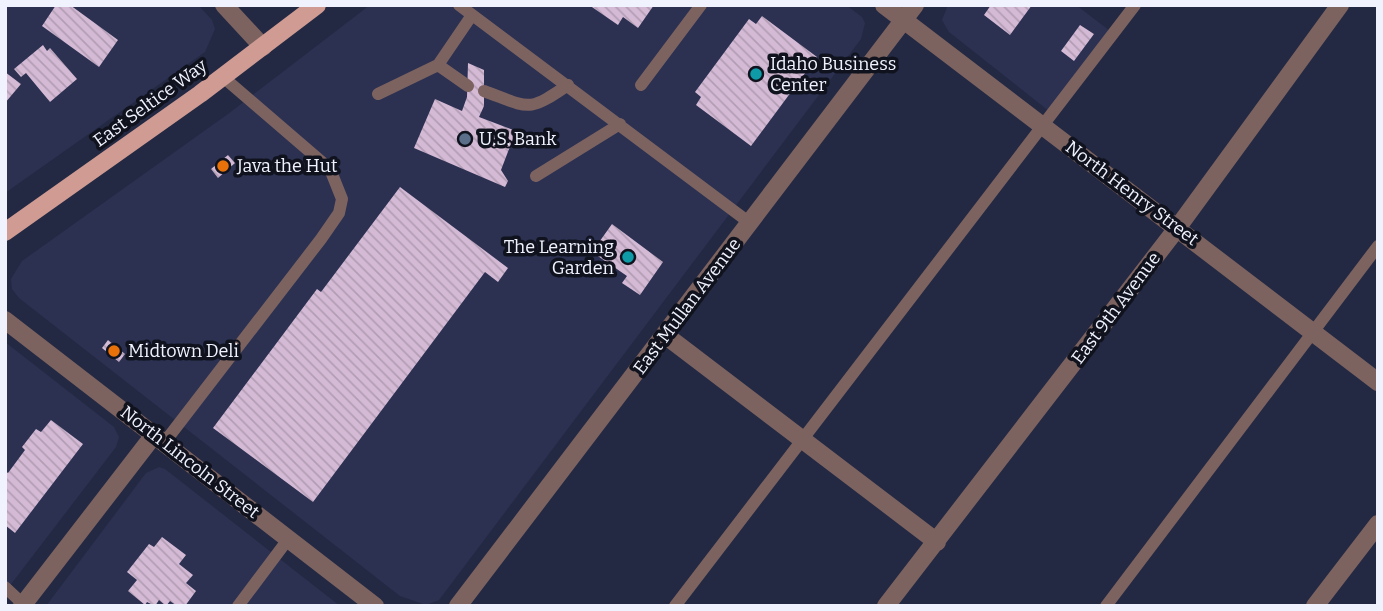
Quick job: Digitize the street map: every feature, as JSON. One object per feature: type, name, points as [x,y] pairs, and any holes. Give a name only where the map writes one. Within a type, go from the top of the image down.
[{"type":"main road","name":"East Seltice Way","points":[[5,232],[223,77],[317,5]]},
{"type":"street","points":[[224,5],[263,47]]},
{"type":"street","name":"North Henry Street","points":[[884,5],[909,12],[1044,126],[1378,382]]},
{"type":"street","name":"East 9th Avenue","points":[[887,606],[1178,227],[1340,5]]},
{"type":"street","name":"East Mullan Avenue","points":[[458,606],[909,12]]},
{"type":"street","name":"North Lincoln Street","points":[[5,320],[375,606]]},
{"type":"street","points":[[665,335],[936,542]]},
{"type":"street","points":[[22,605],[159,439]]},
{"type":"street","points":[[1315,606],[1378,524]]},
{"type":"lane","points":[[459,5],[750,223]]},
{"type":"lane","points":[[641,85],[701,5]]},
{"type":"lane","points":[[675,606],[1135,5]]},
{"type":"lane","points":[[378,94],[438,65],[472,15]]},
{"type":"lane","points":[[438,65],[468,86]]},
{"type":"lane","points":[[159,439],[320,239],[339,213],[342,199],[330,169],[223,77]]},
{"type":"lane","points":[[484,92],[525,106],[540,105],[568,85]]},
{"type":"lane","points":[[536,176],[620,124]]},
{"type":"lane","points":[[1106,606],[1378,246]]},
{"type":"lane","points":[[238,606],[289,538]]},
{"type":"lane","points":[[5,587],[22,605]]},
{"type":"shaded area","points":[[5,5],[198,5],[212,20],[215,29],[205,52],[5,193]]},
{"type":"shaded area","points":[[370,5],[846,5],[862,17],[865,23],[861,39],[439,600],[426,605],[400,596],[19,298],[12,289],[11,279],[22,261],[228,114]]},
{"type":"shaded area","points":[[948,5],[1076,5],[1110,31],[1049,111],[949,32],[942,20]]},
{"type":"shaded area","points":[[5,342],[114,427],[119,437],[116,447],[5,592]]},
{"type":"shaded area","points":[[159,467],[340,606],[46,606],[146,473]]},
{"type":"building","points":[[56,5],[70,5],[118,40],[99,67],[42,26]]},
{"type":"building","points":[[589,5],[654,5],[638,28],[623,17],[618,25]]},
{"type":"building","points":[[991,5],[1032,5],[1010,35],[984,15]]},
{"type":"building","name":"Idaho Business Center","points":[[762,16],[817,57],[751,146],[696,105],[701,97],[695,92],[749,19],[756,24]]},
{"type":"building","points":[[1080,25],[1094,34],[1074,61],[1061,51]]},
{"type":"building","points":[[43,45],[47,51],[50,48],[77,79],[50,102],[26,73],[21,77],[14,69]]},
{"type":"building","name":"U.S. Bank","points":[[468,63],[484,70],[484,106],[479,117],[516,131],[501,170],[508,181],[505,187],[414,148],[435,99],[462,111],[467,97]]},
{"type":"building","points":[[5,72],[21,84],[5,103]]},
{"type":"building","name":"Java the Hut","points":[[228,155],[235,163],[218,178],[211,169]]},
{"type":"building","points":[[400,187],[508,268],[498,282],[485,272],[313,502],[213,428],[317,289],[321,292]]},
{"type":"building","name":"The Learning Garden","points":[[612,224],[663,262],[640,295],[622,283],[627,276],[592,252]]},
{"type":"building","name":"Midtown Deli","points":[[108,340],[125,354],[119,362],[102,348]]},
{"type":"building","points":[[51,420],[83,444],[15,533],[5,525],[5,471],[8,473],[25,450],[22,447],[36,429],[41,432]]},
{"type":"building","points":[[162,537],[186,555],[179,564],[193,575],[186,583],[196,591],[185,606],[177,606],[170,601],[166,606],[159,600],[155,606],[147,602],[145,605],[128,591],[137,580],[127,572],[149,544],[154,547]]},
{"type":"place","name":"Idaho Business Center","points":[[756,74]]},
{"type":"place","name":"U.S. Bank","points":[[465,139]]},
{"type":"place","name":"Java the Hut","points":[[223,166]]},
{"type":"place","name":"The Learning Garden","points":[[628,257]]},
{"type":"place","name":"Midtown Deli","points":[[114,351]]}]
